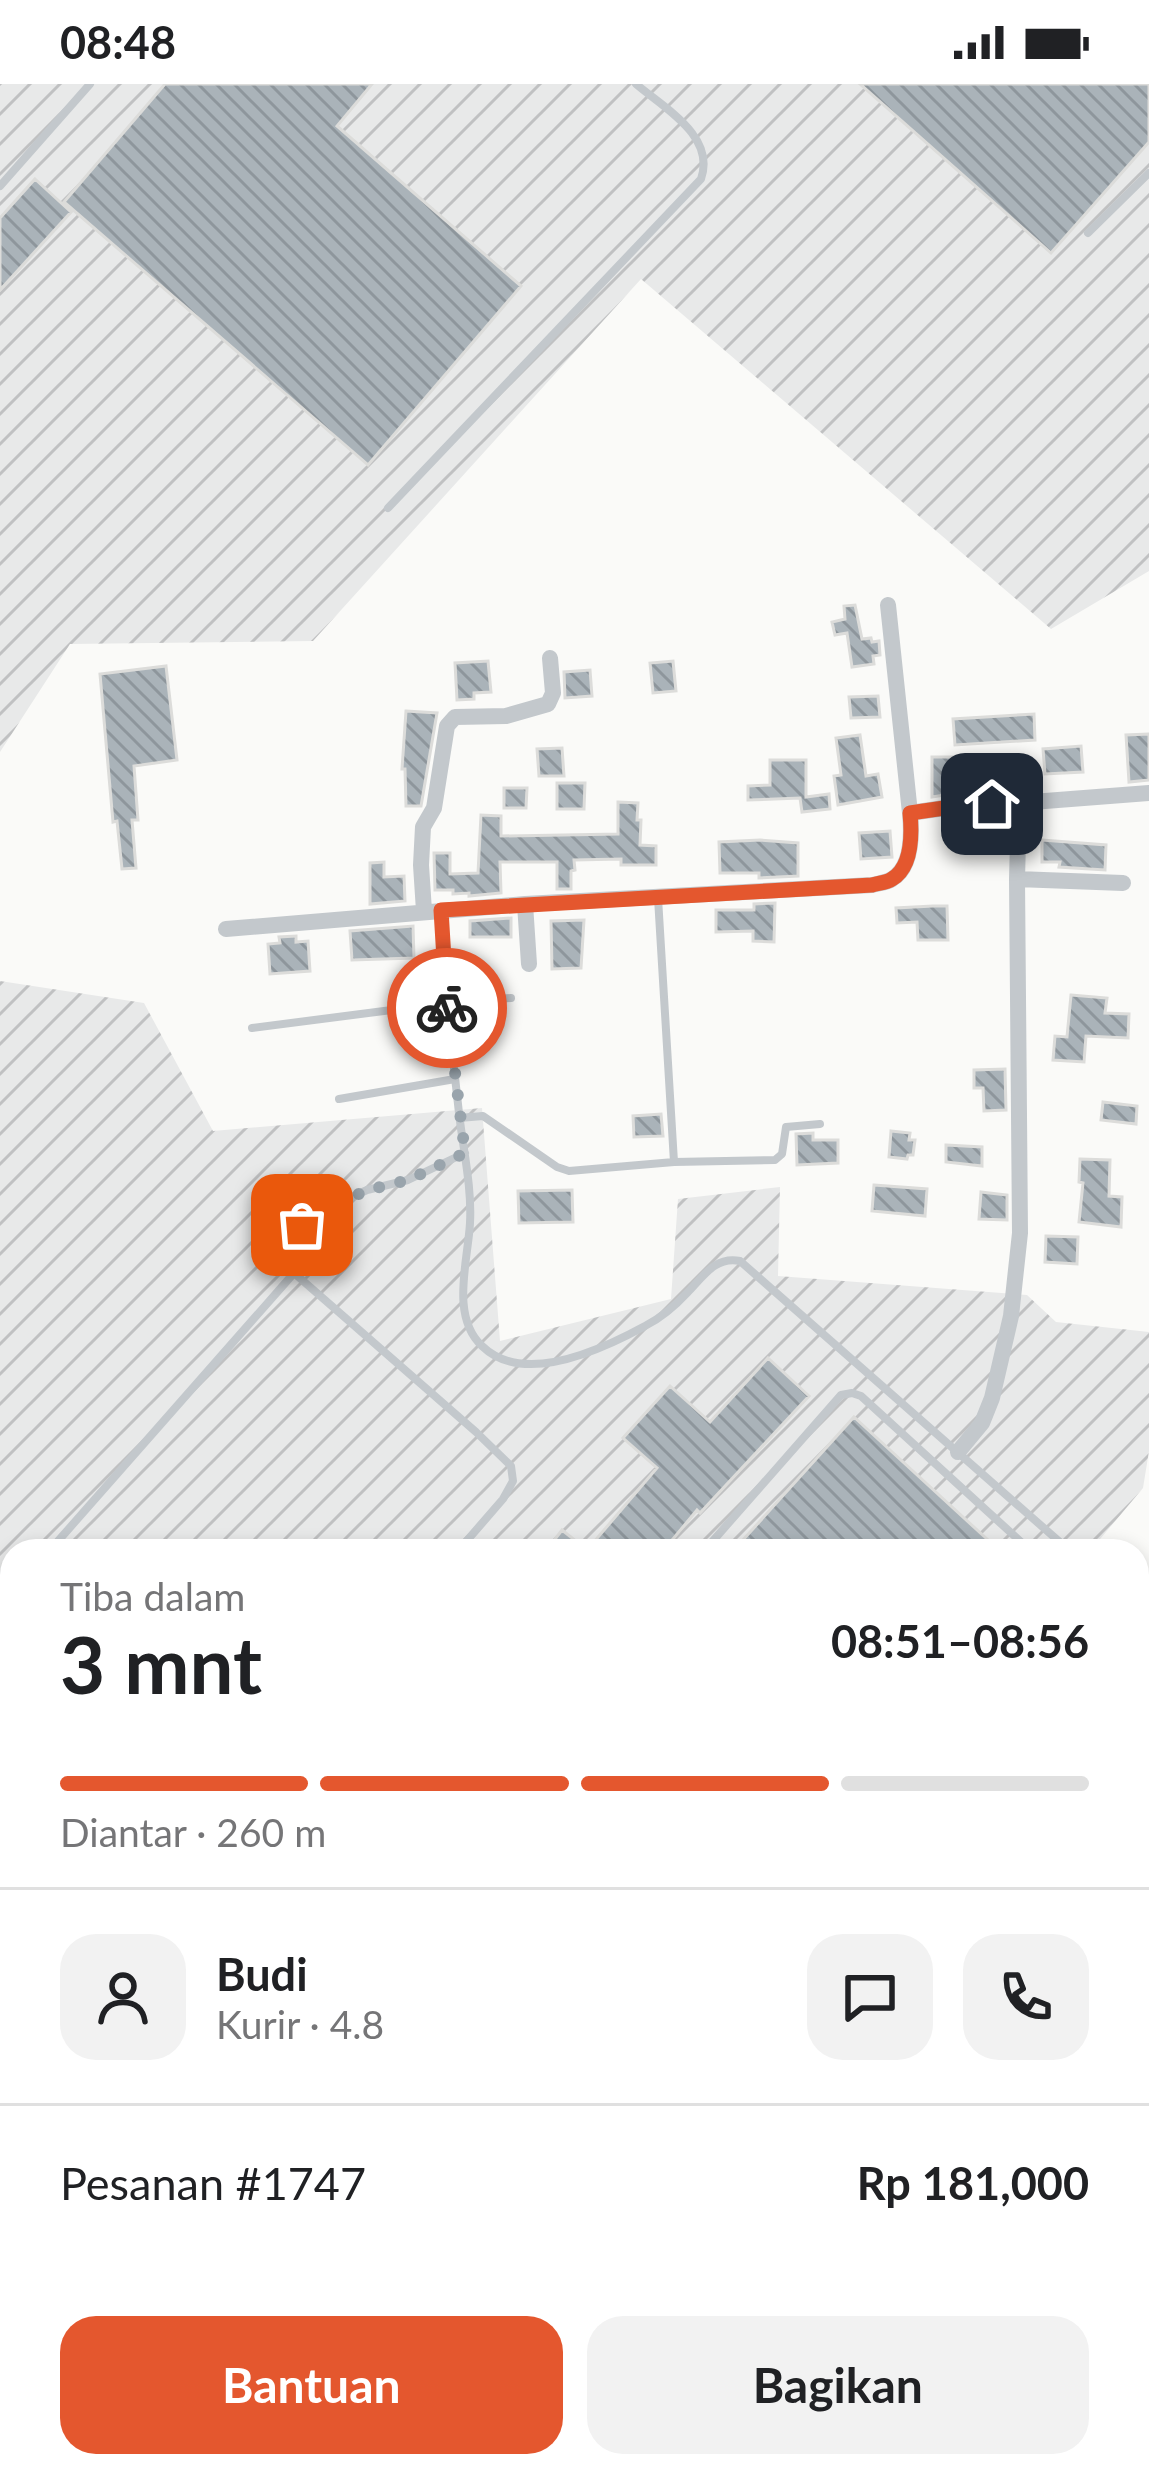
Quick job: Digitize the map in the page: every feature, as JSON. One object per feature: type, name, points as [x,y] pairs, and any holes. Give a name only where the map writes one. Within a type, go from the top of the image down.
[{"type":"street","points":[[226,929],[525,904],[872,885],[893,879],[905,864],[912,831],[888,604]]},
{"type":"street","points":[[432,911],[421,865],[423,827],[434,808],[447,726],[454,717],[506,716],[544,707],[553,693],[550,658]]},
{"type":"street","points":[[910,813],[1149,793]]},
{"type":"street","points":[[958,1452],[982,1423],[992,1398],[1011,1316],[1020,1233],[1019,803]]},
{"type":"street","points":[[1017,879],[1124,883]]},
{"type":"street","points":[[525,904],[529,964]]},
{"type":"lane","points":[[0,186],[90,84]]},
{"type":"lane","points":[[388,508],[701,179],[705,168],[692,131],[636,84]]},
{"type":"lane","points":[[1088,233],[1149,173]]},
{"type":"lane","points":[[658,897],[674,1162]]},
{"type":"lane","points":[[432,911],[471,1219],[463,1302],[469,1329],[483,1348],[524,1364],[582,1355],[655,1321],[716,1264],[740,1261],[1056,1539]]},
{"type":"lane","points":[[252,1028],[512,998]]},
{"type":"lane","points":[[339,1099],[455,1079]]},
{"type":"lane","points":[[459,1118],[483,1116],[564,1171],[775,1160],[782,1154],[786,1127],[820,1124]]},
{"type":"lane","points":[[297,1230],[338,1203],[408,1180],[465,1153]]},
{"type":"lane","points":[[60,1539],[294,1273],[511,1466],[512,1481],[503,1498],[468,1539]]},
{"type":"lane","points":[[715,1539],[842,1396],[852,1393],[861,1396],[1018,1539]]},
{"type":"shaded area","points":[[0,84],[1149,84],[1149,571],[1051,629],[641,279],[313,641],[70,644],[0,752]]},
{"type":"shaded area","points":[[0,981],[144,1003],[213,1131],[482,1108],[500,1341],[671,1299],[678,1199],[780,1187],[778,1276],[1027,1295],[1056,1322],[1149,1332],[1149,1451],[1143,1488],[1100,1539],[0,1539]]},
{"type":"building","points":[[165,84],[372,84],[337,126],[521,286],[368,465],[64,202]]},
{"type":"building","points":[[860,84],[1149,84],[1149,142],[1051,253]]},
{"type":"building","points":[[35,179],[71,212],[0,290],[0,218]]},
{"type":"building","points":[[855,605],[862,639],[879,641],[880,655],[873,656],[874,664],[852,667],[847,633],[835,635],[832,622],[845,619],[844,606]]},
{"type":"building","points":[[488,661],[491,692],[457,700],[455,663]]},
{"type":"building","points":[[673,661],[676,691],[653,693],[650,663]]},
{"type":"building","points":[[166,666],[177,760],[134,766],[136,868],[122,869],[117,821],[113,822],[100,674]]},
{"type":"building","points":[[590,670],[592,696],[565,698],[564,672]]},
{"type":"building","points":[[878,696],[880,717],[851,718],[849,697]]},
{"type":"building","points":[[406,711],[437,713],[421,806],[406,806],[402,769]]},
{"type":"building","points":[[1034,714],[1035,740],[955,745],[953,719]]},
{"type":"building","points":[[1149,734],[1149,780],[1129,782],[1126,735]]},
{"type":"building","points":[[860,735],[866,776],[878,774],[882,797],[838,805],[834,776],[841,775],[836,738]]},
{"type":"building","points":[[1081,746],[1083,772],[1045,774],[1043,749]]},
{"type":"building","points":[[562,748],[564,776],[539,776],[537,749]]},
{"type":"building","points":[[932,757],[963,757],[964,792],[932,797]]},
{"type":"building","points":[[770,760],[806,760],[806,797],[829,794],[830,809],[802,812],[800,798],[748,800],[748,786],[770,785]]},
{"type":"building","points":[[557,783],[585,783],[584,809],[557,809]]},
{"type":"building","points":[[504,788],[527,788],[526,808],[504,808]]},
{"type":"building","points":[[618,802],[638,803],[640,845],[656,846],[656,865],[621,865],[621,859],[574,860],[571,889],[557,889],[557,862],[500,862],[501,893],[469,896],[435,890],[434,853],[450,853],[450,874],[478,873],[481,815],[501,816],[501,836],[618,834]]},
{"type":"building","points":[[890,831],[892,857],[861,859],[859,833]]},
{"type":"building","points":[[1042,840],[1106,845],[1105,870],[1042,862]]},
{"type":"building","points":[[719,842],[798,843],[798,876],[720,873]]},
{"type":"building","points":[[384,862],[384,877],[404,876],[405,901],[370,904],[370,863]]},
{"type":"building","points":[[775,903],[774,942],[753,941],[753,931],[716,932],[716,910],[754,910],[754,904]]},
{"type":"building","points":[[947,906],[948,940],[918,940],[917,922],[897,923],[896,908]]},
{"type":"building","points":[[511,918],[511,937],[470,937],[470,921]]},
{"type":"building","points":[[584,920],[581,968],[552,969],[551,921]]},
{"type":"building","points":[[413,926],[414,958],[352,960],[350,931]]},
{"type":"building","points":[[296,936],[296,942],[308,941],[310,971],[270,974],[268,944],[280,943],[279,937]]},
{"type":"building","points":[[1071,995],[1107,998],[1105,1013],[1129,1014],[1128,1038],[1086,1036],[1084,1062],[1053,1060],[1055,1036],[1067,1037]]},
{"type":"building","points":[[1005,1069],[1006,1110],[984,1111],[983,1088],[974,1088],[974,1070]]},
{"type":"building","points":[[1103,1102],[1137,1106],[1136,1124],[1101,1120]]},
{"type":"building","points":[[661,1114],[663,1136],[634,1137],[633,1116]]},
{"type":"building","points":[[891,1131],[910,1133],[909,1140],[915,1140],[913,1155],[889,1157]]},
{"type":"building","points":[[813,1133],[813,1140],[838,1140],[838,1163],[797,1165],[796,1134]]},
{"type":"building","points":[[946,1145],[982,1147],[982,1166],[946,1162]]},
{"type":"building","points":[[1080,1159],[1110,1160],[1109,1196],[1122,1197],[1121,1227],[1079,1222]]},
{"type":"building","points":[[874,1185],[927,1189],[925,1216],[872,1211]]},
{"type":"building","points":[[572,1190],[573,1222],[519,1223],[518,1191]]},
{"type":"building","points":[[981,1192],[1007,1195],[1007,1220],[979,1219]]},
{"type":"building","points":[[1046,1236],[1078,1237],[1077,1264],[1045,1262]]},
{"type":"building","points":[[768,1358],[809,1396],[673,1539],[596,1539],[657,1468],[623,1438],[670,1386],[710,1422]]},
{"type":"building","points":[[854,1417],[987,1539],[744,1539]]},
{"type":"way so far","points":[[302,1225],[338,1203],[408,1180],[465,1153],[447,1008]]},
{"type":"route","points":[[447,1008],[441,910],[872,885],[893,879],[905,864],[912,831],[910,813],[992,804]]}]
